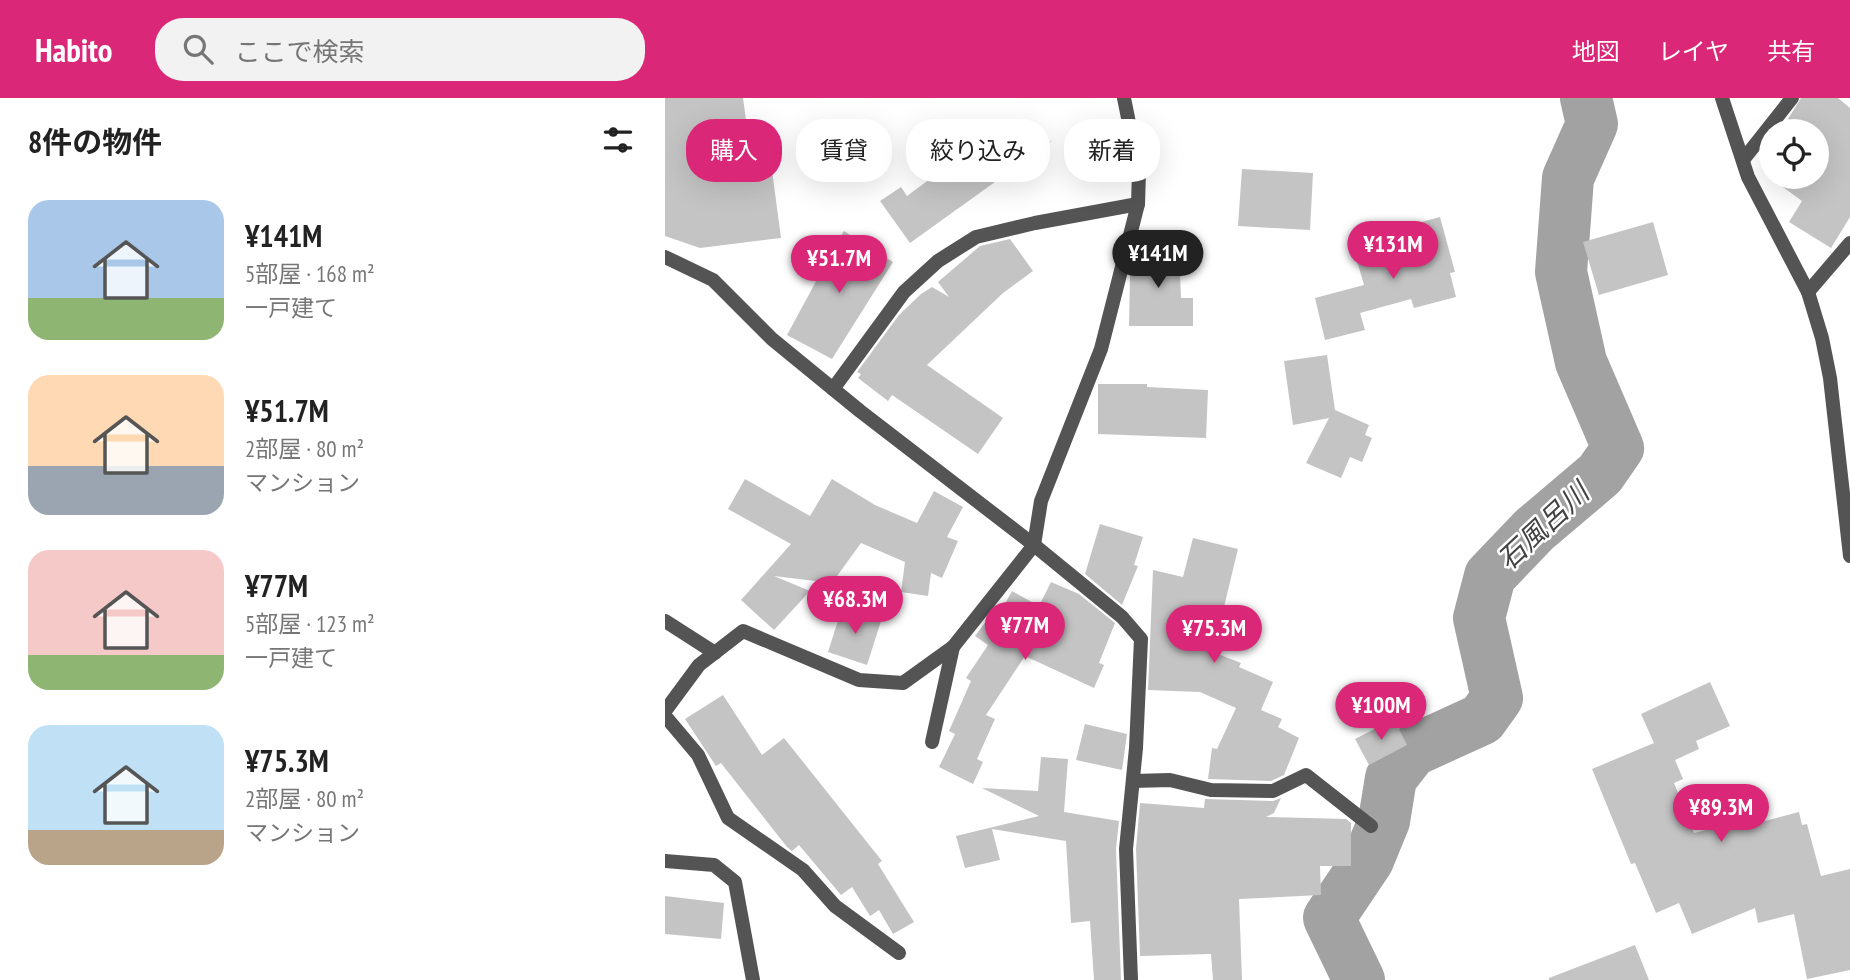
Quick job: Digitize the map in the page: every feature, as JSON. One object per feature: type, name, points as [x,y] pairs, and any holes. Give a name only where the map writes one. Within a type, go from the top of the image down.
[{"type":"street","points":[[899,953],[835,906],[803,870],[728,818],[698,755],[665,714],[699,665],[743,631],[859,680],[903,683],[953,647],[1034,545],[1041,501],[1101,349],[1138,204],[1139,172],[1124,98]]},
{"type":"street","points":[[1722,98],[1748,177],[1808,292],[1822,338],[1830,378],[1850,556]]},
{"type":"street","points":[[1743,160],[1792,98]]},
{"type":"street","points":[[833,388],[904,292],[938,261],[976,237],[1138,204]]},
{"type":"street","points":[[1808,292],[1850,243]]},
{"type":"street","points":[[665,257],[713,281],[772,339],[1034,545],[1122,617],[1141,639],[1133,781],[1126,849],[1131,980]]},
{"type":"street","points":[[665,621],[715,653]]},
{"type":"street","points":[[932,742],[953,647]]},
{"type":"street","points":[[1133,781],[1170,780],[1212,790],[1273,791],[1306,775],[1371,826]]},
{"type":"street","points":[[665,861],[714,865],[735,882],[753,980]]},
{"type":"building","points":[[665,98],[743,98],[746,119],[686,119],[686,182],[774,182],[781,238],[700,248],[665,236]]},
{"type":"building","points":[[1801,98],[1838,98],[1850,108],[1850,217],[1831,248],[1789,222],[1802,201],[1786,189],[1829,189],[1829,119],[1788,119]]},
{"type":"building","points":[[1242,169],[1313,173],[1310,230],[1238,226]]},
{"type":"building","points":[[926,182],[995,182],[910,243],[880,201],[901,187],[907,196]]},
{"type":"building","points":[[1440,217],[1455,272],[1450,273],[1456,297],[1414,308],[1411,299],[1360,313],[1365,330],[1325,340],[1315,298],[1364,285],[1357,261],[1412,247],[1406,226]]},
{"type":"building","points":[[1653,222],[1668,275],[1599,295],[1583,242]]},
{"type":"building","points":[[844,231],[893,262],[832,359],[787,335],[820,274],[817,272]]},
{"type":"building","points":[[1010,239],[1033,271],[1003,293],[927,365],[1003,418],[978,454],[892,395],[888,401],[858,378],[861,374],[857,372],[899,315],[921,294],[932,287],[949,297],[938,282],[980,246]]},
{"type":"building","points":[[1179,248],[1181,298],[1193,298],[1193,326],[1129,326],[1130,274],[1136,249]]},
{"type":"building","points":[[1327,355],[1335,410],[1369,425],[1365,435],[1372,438],[1362,462],[1350,457],[1341,478],[1306,463],[1329,418],[1293,425],[1284,361]]},
{"type":"building","points":[[1098,384],[1147,384],[1147,387],[1208,390],[1206,438],[1098,434]]},
{"type":"building","points":[[745,479],[810,516],[832,479],[875,505],[917,523],[934,491],[963,507],[947,537],[958,541],[942,578],[931,573],[928,596],[901,592],[905,562],[861,543],[832,583],[774,576],[810,591],[774,630],[741,600],[791,544],[728,509]]},
{"type":"building","points":[[1100,524],[1143,537],[1134,565],[1138,566],[1122,605],[1085,574]]},
{"type":"building","points":[[1193,538],[1238,549],[1213,652],[1241,663],[1239,667],[1273,682],[1261,710],[1282,719],[1278,727],[1299,738],[1284,775],[1271,781],[1208,779],[1212,748],[1217,749],[1236,708],[1200,692],[1148,690],[1153,570],[1183,577]]},
{"type":"building","points":[[1051,582],[1079,594],[1115,623],[1099,663],[1104,665],[1094,688],[1025,656],[986,715],[995,719],[977,759],[983,762],[973,784],[939,767],[955,734],[949,731],[971,681],[966,678],[988,645],[975,636],[990,616],[996,620],[1012,591],[1039,606]]},
{"type":"building","points":[[843,605],[881,621],[867,665],[828,652]]},
{"type":"building","points":[[1710,682],[1730,726],[1696,741],[1699,749],[1675,760],[1683,779],[1674,783],[1694,833],[1764,816],[1765,821],[1799,812],[1802,825],[1807,824],[1821,876],[1850,869],[1850,970],[1807,979],[1794,914],[1758,923],[1755,908],[1692,934],[1679,903],[1656,913],[1635,863],[1631,864],[1592,769],[1654,743],[1641,714]]},
{"type":"building","points":[[723,695],[762,755],[784,738],[882,861],[878,864],[914,922],[893,934],[879,910],[870,916],[852,887],[841,895],[799,845],[792,851],[787,847],[721,763],[716,766],[685,719]]},
{"type":"building","points":[[1394,719],[1407,745],[1369,765],[1355,739]]},
{"type":"building","points":[[1085,724],[1127,734],[1122,770],[1076,760]]},
{"type":"building","points":[[1041,757],[1068,759],[1064,812],[1119,821],[1116,849],[1121,980],[1094,980],[1090,921],[1071,923],[1066,841],[992,829],[1000,860],[965,868],[956,836],[1039,816],[982,788],[1038,791]]},
{"type":"building","points":[[1281,798],[1274,813],[1266,817],[1346,819],[1351,823],[1351,866],[1320,866],[1321,895],[1239,899],[1242,980],[1213,980],[1211,954],[1140,956],[1136,849],[1140,803],[1204,808],[1205,799],[1273,801]]},
{"type":"building","points":[[665,896],[724,903],[721,939],[665,934]]},
{"type":"building","points":[[1635,945],[1649,980],[1549,980],[1549,978]]},
{"type":"waterway","name":"石風呂川","points":[[1359,980],[1329,918],[1368,860],[1384,821],[1391,778],[1412,751],[1482,719],[1497,698],[1479,618],[1490,576],[1534,530],[1600,474],[1618,448],[1581,362],[1561,272],[1568,178],[1592,124],[1586,98]]}]
